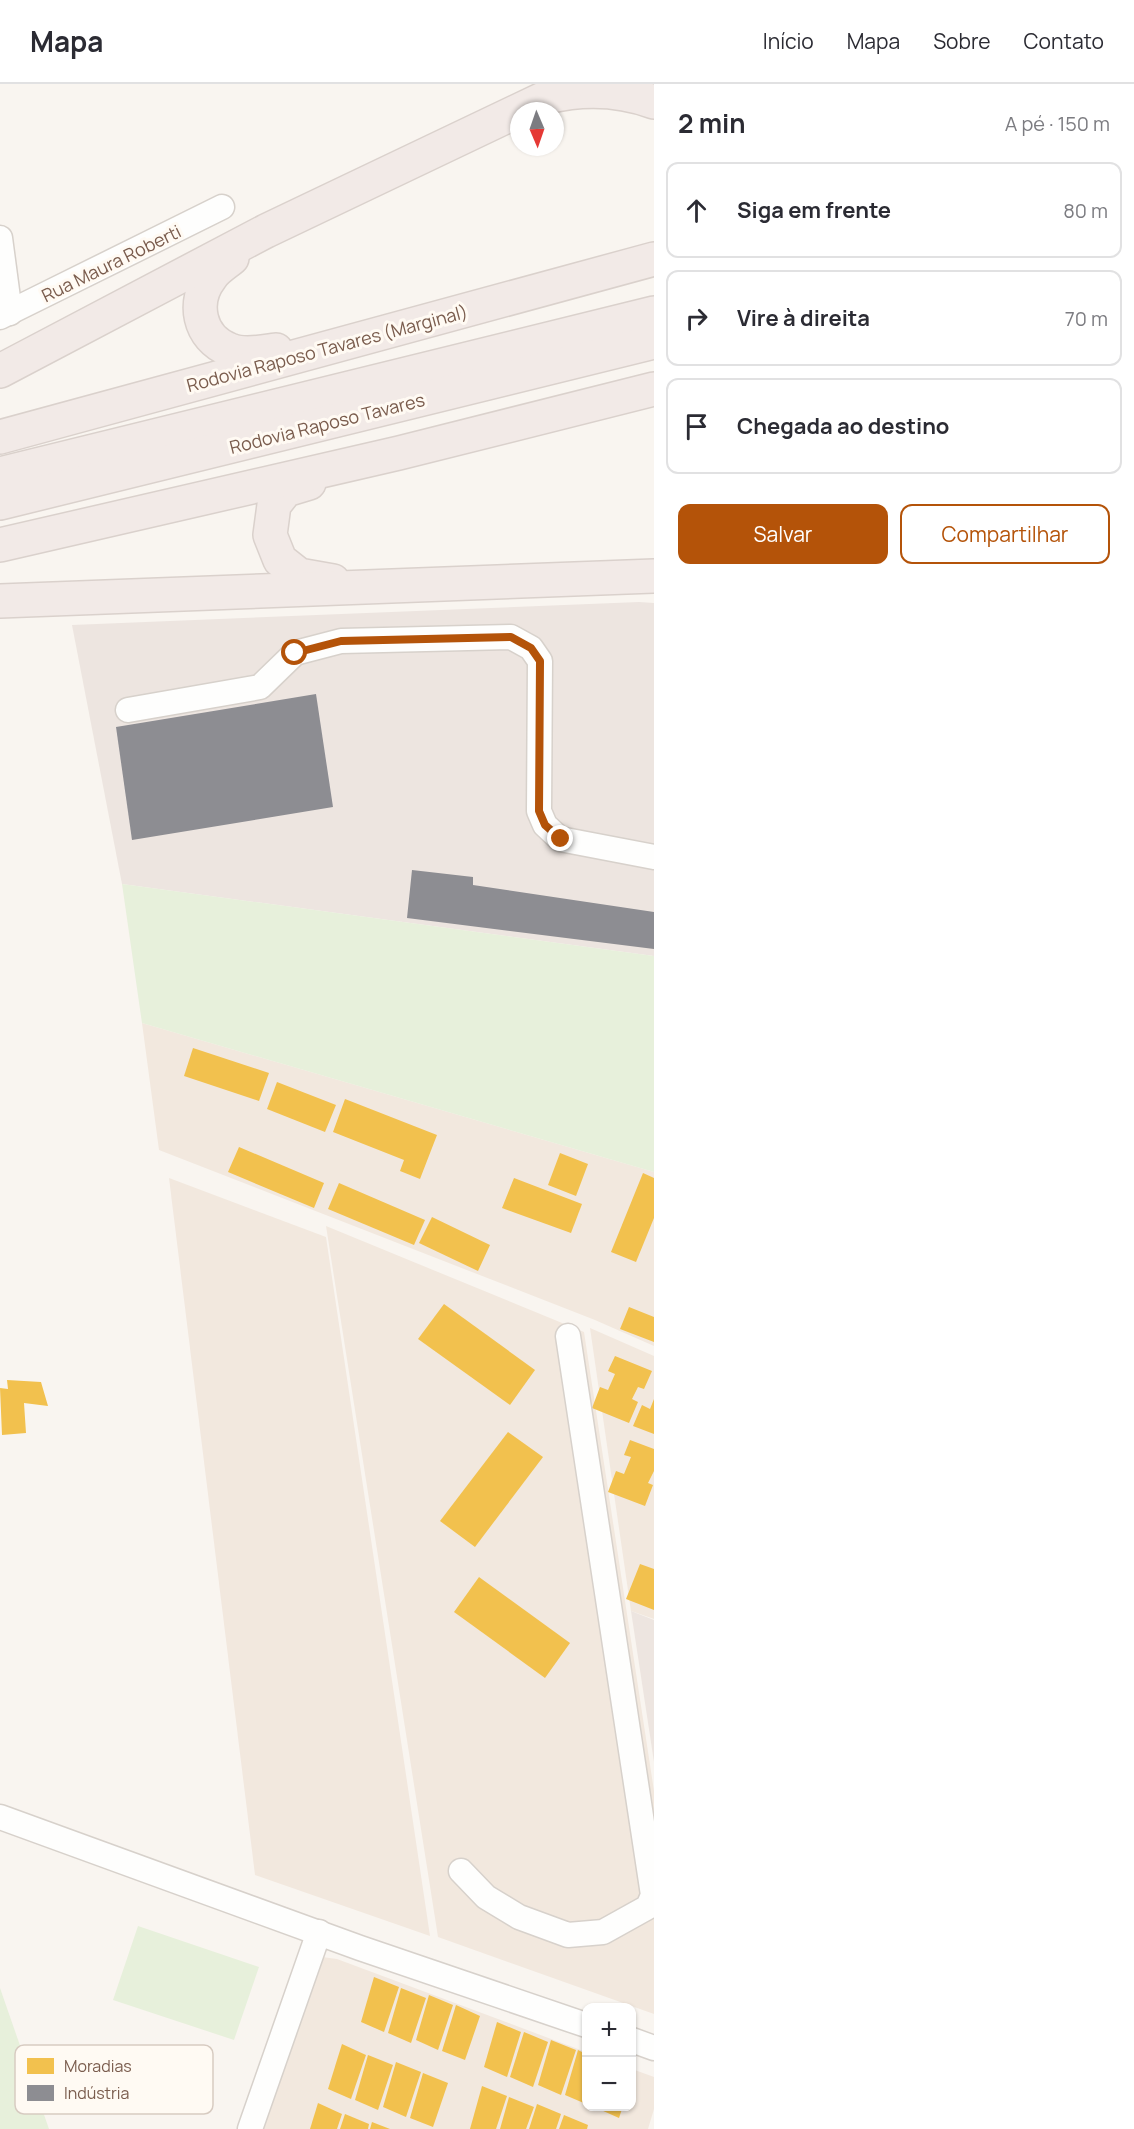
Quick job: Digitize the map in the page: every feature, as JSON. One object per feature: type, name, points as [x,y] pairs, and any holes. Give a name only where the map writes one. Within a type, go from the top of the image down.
[{"type":"highway","points":[[0,371],[266,231],[558,90],[570,92],[595,90],[639,96],[654,102]]},
{"type":"highway","points":[[266,231],[212,274],[201,294],[199,308],[207,333],[230,351],[245,353],[376,336]]},
{"type":"highway","name":"Rodovia Raposo Tavares (Marginal)","points":[[0,437],[654,259]]},
{"type":"highway","name":"Rodovia Raposo Tavares","points":[[0,474],[654,313]]},
{"type":"highway","name":"Rodovia Raposo Tavares","points":[[0,503],[654,342]]},
{"type":"highway","points":[[0,545],[399,453],[654,389]]},
{"type":"highway","points":[[370,588],[299,575],[280,560],[270,535],[274,505],[286,490],[399,453]]},
{"type":"highway","points":[[0,602],[654,576]]},
{"type":"street","name":"Rua Maura Roberti","points":[[5,315],[222,207]]},
{"type":"street","points":[[0,238],[5,315]]},
{"type":"street","points":[[128,710],[260,687],[295,653],[341,641],[511,637],[531,648],[540,661],[539,811],[545,825],[561,839],[654,857]]},
{"type":"street","points":[[461,1871],[486,1897],[519,1917],[568,1935],[603,1932],[648,1907],[653,1896],[568,1336]]},
{"type":"street","points":[[0,1817],[360,1948],[582,2024]]},
{"type":"street","points":[[250,2129],[319,1932]]},
{"type":"street","points":[[636,2041],[654,2048]]},
{"type":"shaded area","points":[[654,603],[654,956],[122,884],[72,625]]},
{"type":"shaded area","points":[[142,1023],[654,1172],[654,1346],[595,1320],[159,1150]]},
{"type":"shaded area","points":[[169,1178],[326,1237],[430,1936],[255,1875]]},
{"type":"shaded area","points":[[326,1226],[584,1332],[654,1791],[654,2014],[636,2008],[636,2003],[623,2003],[438,1937]]},
{"type":"shaded area","points":[[590,1328],[654,1356],[654,1619],[631,1611]]},
{"type":"shaded area","points":[[631,1611],[654,1620],[654,1762]]},
{"type":"shaded area","points":[[322,1957],[337,1959],[582,2051],[582,2111],[636,2111],[636,2070],[654,2077],[654,2109],[648,2129],[260,2129]]},
{"type":"green space","points":[[122,884],[654,956],[654,1172],[142,1023]]},
{"type":"green space","points":[[138,1926],[259,1967],[234,2040],[113,2000]]},
{"type":"green space","points":[[0,1988],[20,2045],[15,2045],[15,2114],[44,2114],[49,2129],[0,2129]]},
{"type":"building: Moradias","points":[[193,1048],[269,1073],[259,1101],[184,1076]]},
{"type":"building: Moradias","points":[[277,1082],[336,1105],[325,1132],[267,1109]]},
{"type":"building: Moradias","points":[[345,1099],[437,1135],[420,1179],[400,1171],[404,1160],[333,1132]]},
{"type":"building: Moradias","points":[[239,1147],[324,1183],[314,1208],[228,1172]]},
{"type":"building: Moradias","points":[[560,1153],[588,1164],[576,1196],[548,1185]]},
{"type":"building: Moradias","points":[[643,1173],[654,1178],[654,1218],[636,1262],[611,1252]]},
{"type":"building: Moradias","points":[[514,1178],[582,1204],[571,1233],[502,1208]]},
{"type":"building: Moradias","points":[[339,1183],[425,1220],[414,1245],[328,1209]]},
{"type":"building: Moradias","points":[[432,1217],[490,1245],[478,1271],[419,1243]]},
{"type":"building: Moradias","points":[[444,1304],[535,1370],[510,1405],[418,1339]]},
{"type":"building: Moradias","points":[[629,1307],[654,1317],[654,1342],[620,1329]]},
{"type":"building: Moradias","points":[[615,1356],[652,1371],[644,1389],[638,1387],[632,1399],[638,1402],[629,1423],[592,1408],[600,1387],[608,1390],[615,1374],[608,1371]]},
{"type":"building: Moradias","points":[[7,1380],[41,1382],[48,1406],[24,1403],[26,1433],[2,1435],[0,1388],[8,1389]]},
{"type":"building: Moradias","points":[[654,1399],[654,1434],[633,1426],[642,1405],[650,1409]]},
{"type":"building: Moradias","points":[[508,1432],[543,1457],[475,1547],[440,1521]]},
{"type":"building: Moradias","points":[[630,1440],[654,1449],[654,1471],[648,1483],[653,1485],[645,1506],[608,1492],[616,1471],[624,1474],[631,1457],[624,1455]]},
{"type":"building: Moradias","points":[[640,1564],[654,1569],[654,1610],[626,1599]]},
{"type":"building: Moradias","points":[[479,1577],[570,1643],[545,1678],[454,1612]]},
{"type":"building: Moradias","points":[[374,1977],[399,1987],[384,2032],[361,2022]]},
{"type":"building: Moradias","points":[[401,1988],[426,1998],[411,2043],[388,2033]]},
{"type":"building: Moradias","points":[[429,1995],[453,2005],[438,2050],[416,2040]]},
{"type":"building: Moradias","points":[[456,2005],[480,2016],[465,2060],[442,2051]]},
{"type":"building: Moradias","points":[[497,2022],[521,2032],[507,2077],[484,2067]]},
{"type":"building: Moradias","points":[[524,2032],[548,2042],[533,2087],[510,2077]]},
{"type":"building: Moradias","points":[[551,2040],[576,2050],[561,2095],[538,2085]]},
{"type":"building: Moradias","points":[[342,2044],[366,2055],[351,2099],[328,2089]]},
{"type":"building: Moradias","points":[[578,2050],[582,2052],[582,2102],[565,2095]]},
{"type":"building: Moradias","points":[[368,2055],[393,2065],[378,2110],[355,2100]]},
{"type":"building: Moradias","points":[[396,2062],[421,2072],[406,2117],[383,2107]]},
{"type":"building: Moradias","points":[[423,2073],[448,2083],[433,2127],[410,2118]]},
{"type":"building: Moradias","points":[[482,2086],[507,2096],[496,2129],[470,2129]]},
{"type":"building: Moradias","points":[[509,2097],[534,2107],[526,2129],[500,2129]]},
{"type":"building: Moradias","points":[[318,2103],[342,2114],[337,2129],[310,2129]]},
{"type":"building: Moradias","points":[[537,2104],[561,2114],[556,2129],[529,2129]]},
{"type":"building: Moradias","points":[[603,2111],[621,2111],[619,2118]]},
{"type":"building: Moradias","points":[[345,2114],[369,2124],[368,2129],[340,2129]]},
{"type":"building: Moradias","points":[[564,2115],[588,2125],[587,2129],[559,2129]]},
{"type":"building: Moradias","points":[[372,2122],[390,2129],[370,2129]]},
{"type":"building: Indústria","points":[[316,694],[333,807],[132,840],[116,727]]},
{"type":"building: Indústria","points":[[412,870],[473,877],[473,885],[654,912],[654,949],[407,918]]},
{"type":"route","points":[[295,653],[341,641],[511,637],[531,648],[540,661],[539,811],[545,825],[561,839]]}]
